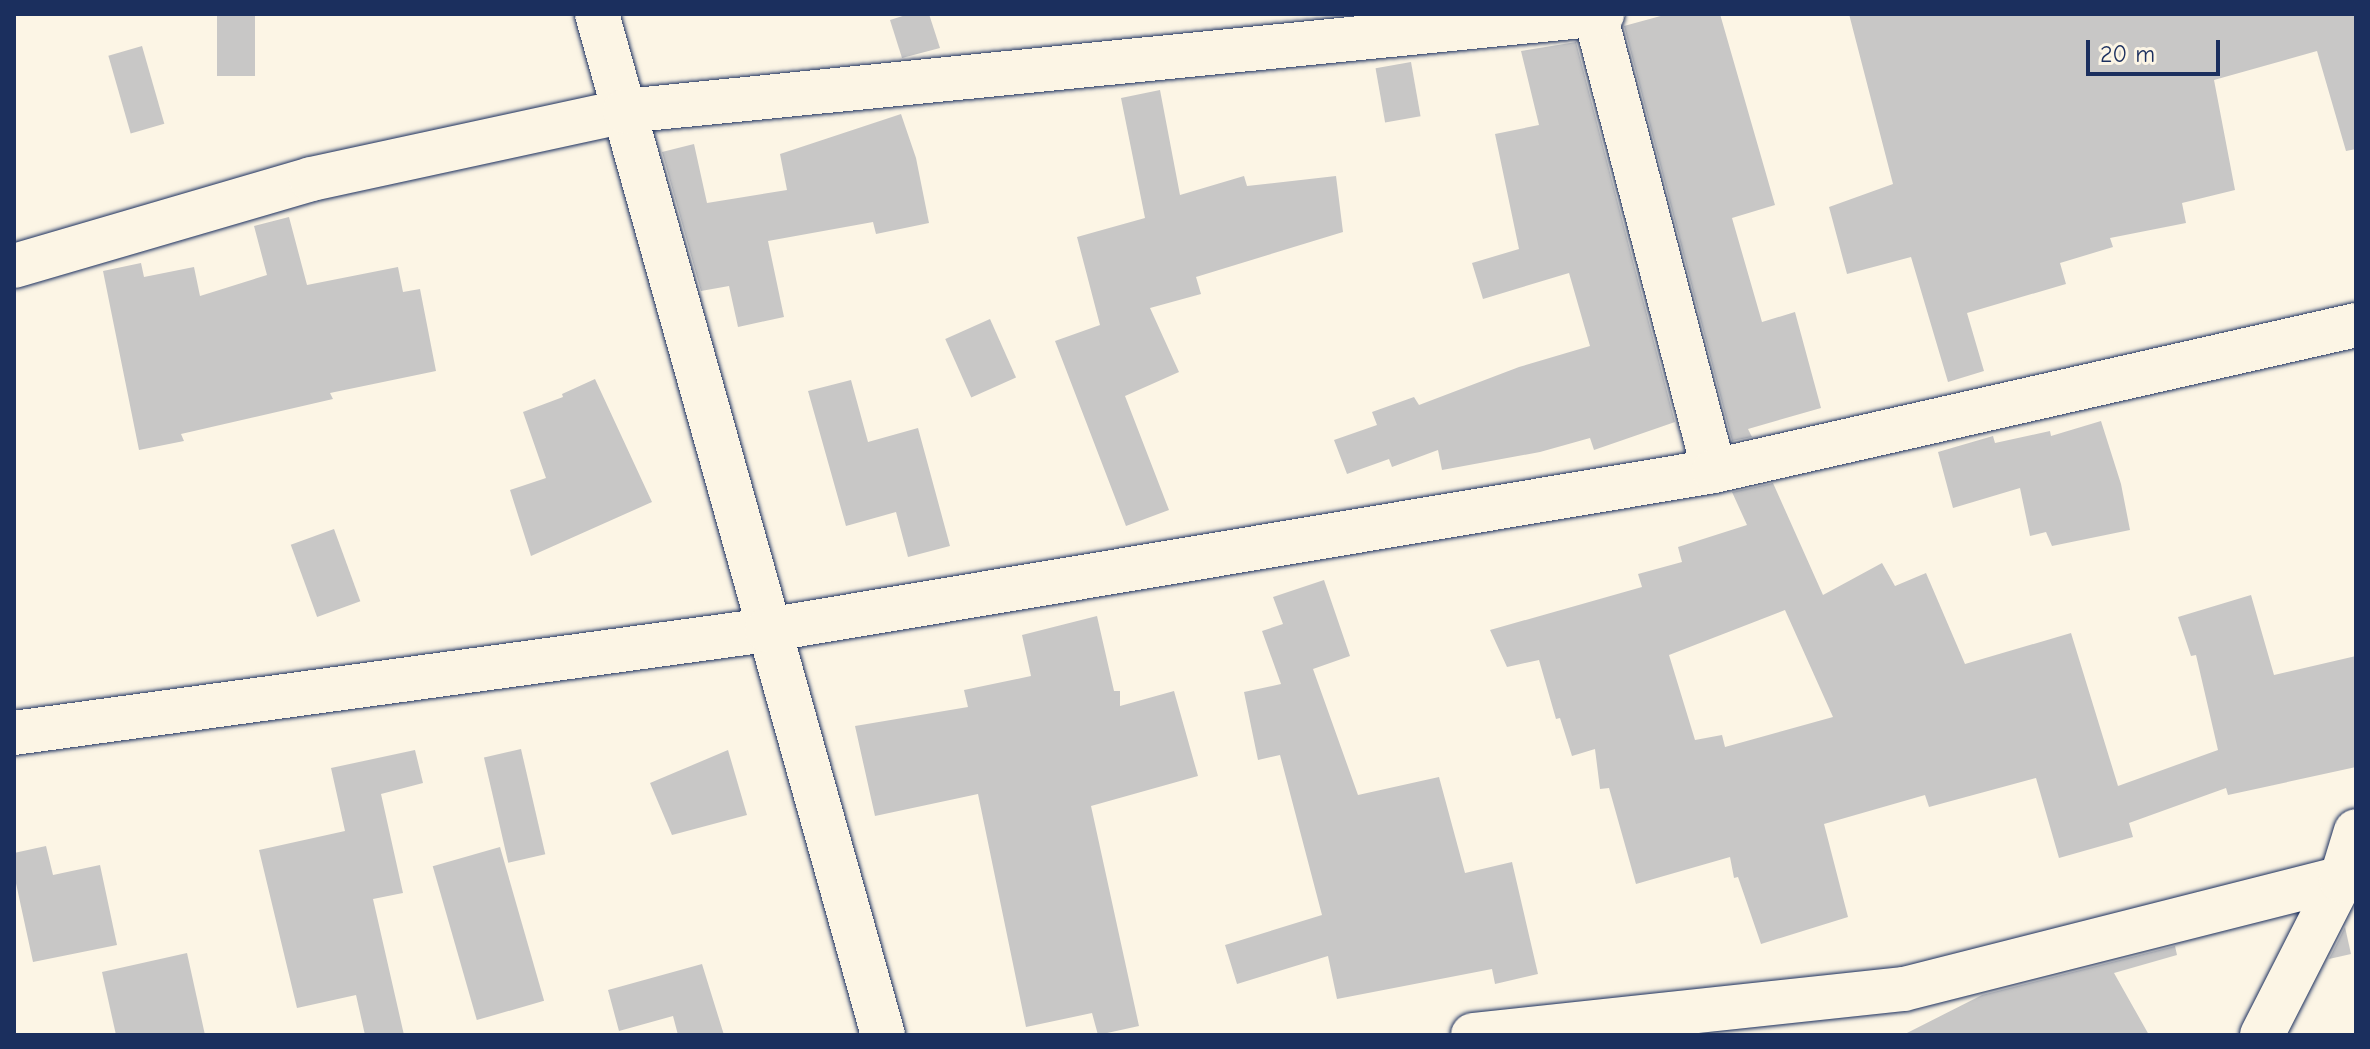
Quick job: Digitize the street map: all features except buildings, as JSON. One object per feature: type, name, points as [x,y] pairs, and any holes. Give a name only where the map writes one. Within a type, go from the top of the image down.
[{"type":"street","points":[[597,14],[767,630],[883,1035]]},
{"type":"street","points":[[14,266],[311,179],[625,111],[1597,15],[1714,471]]},
{"type":"street","points":[[14,733],[767,630],[1714,471],[2356,325]]},
{"type":"street","points":[[2262,1035],[2349,877],[2356,831]]},
{"type":"street","points":[[1473,1035],[1904,989],[2349,877]]}]
